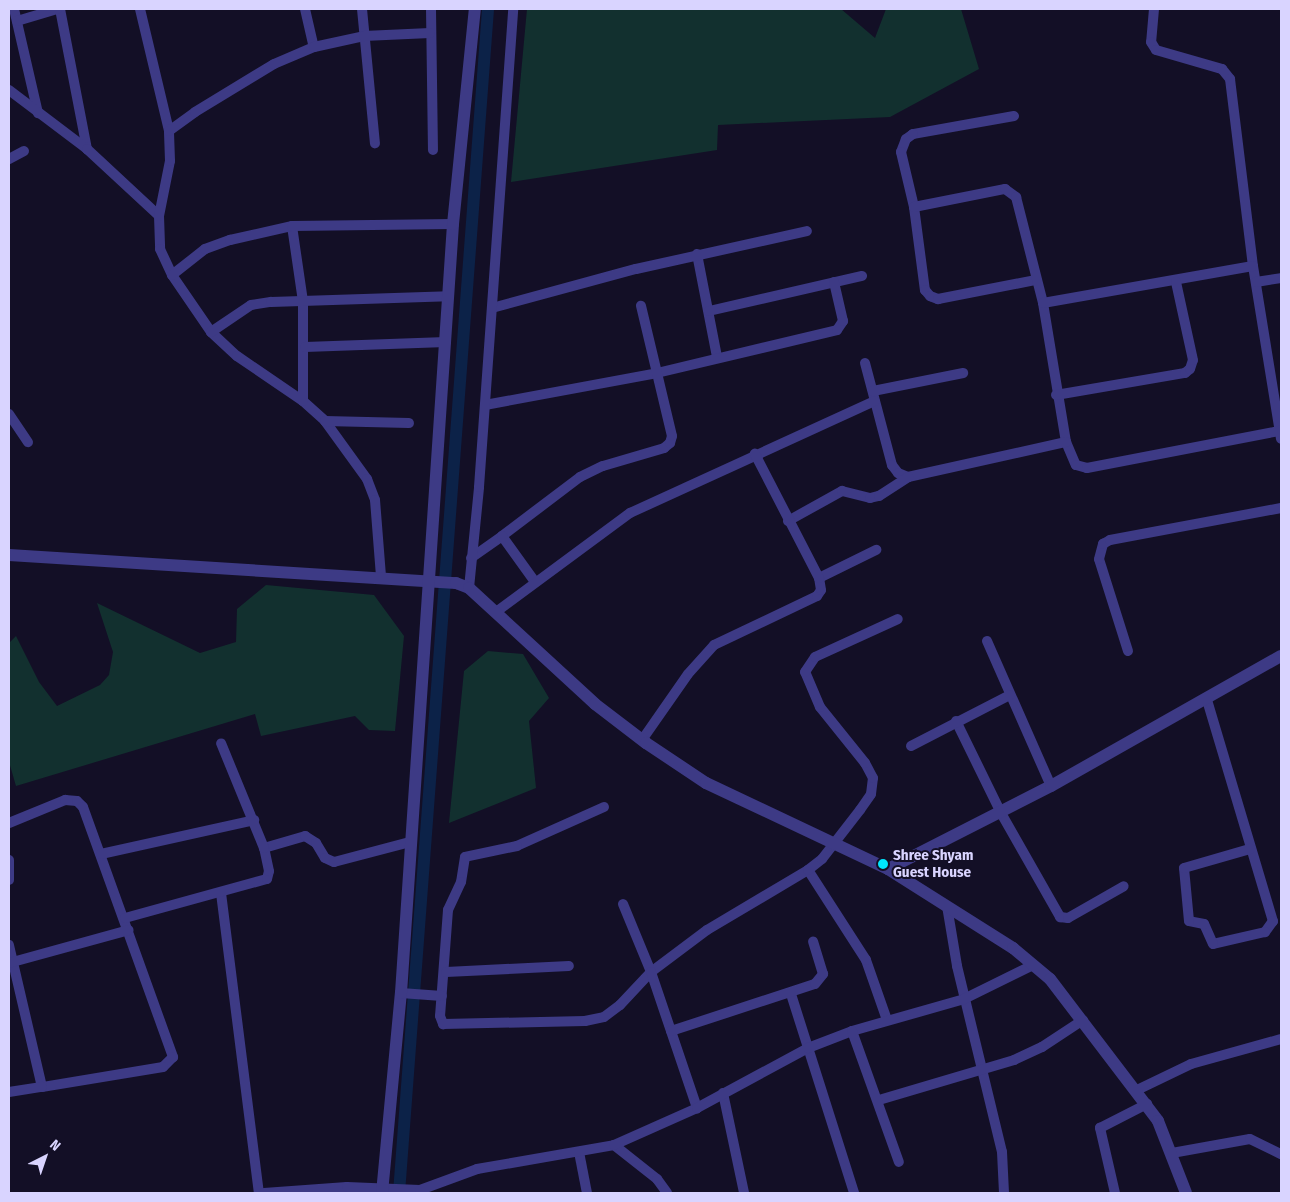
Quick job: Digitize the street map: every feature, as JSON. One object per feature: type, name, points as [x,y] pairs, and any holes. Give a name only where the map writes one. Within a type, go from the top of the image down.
[{"type":"street","points":[[14,9],[38,113]]},
{"type":"street","points":[[17,21],[59,9],[87,150]]},
{"type":"street","points":[[140,9],[169,131],[170,161],[159,216],[160,249],[172,275],[211,332],[237,356],[303,401],[325,421],[367,479],[375,500],[381,577]]},
{"type":"street","points":[[305,9],[314,47]]},
{"type":"street","points":[[362,9],[375,143]]},
{"type":"street","points":[[431,9],[433,150]]},
{"type":"street","points":[[384,1189],[405,994],[410,842],[433,581],[448,296],[475,9]]},
{"type":"street","points":[[469,588],[485,405],[513,9]]},
{"type":"street","points":[[914,207],[1005,189],[1012,191],[1016,197],[1043,303],[1056,395],[1066,442],[1076,465],[1087,468],[1280,435],[1253,266],[1230,79],[1222,69],[1156,50],[1151,42],[1154,9]]},
{"type":"street","points":[[169,131],[274,64],[314,47],[364,36],[430,33]]},
{"type":"street","points":[[9,90],[87,150],[159,216]]},
{"type":"street","points":[[1014,116],[914,134],[906,139],[901,152],[914,207],[925,290],[930,296],[938,299],[1036,280]]},
{"type":"street","points":[[9,159],[24,151]]},
{"type":"street","points":[[172,275],[206,249],[230,240],[292,226],[454,224]]},
{"type":"street","points":[[292,226],[303,301],[305,347],[303,401]]},
{"type":"street","points":[[492,308],[697,254],[807,231]]},
{"type":"street","points":[[697,254],[717,357]]},
{"type":"street","points":[[1043,303],[1176,282],[1253,266]]},
{"type":"street","points":[[709,311],[862,276]]},
{"type":"street","points":[[1256,282],[1281,278]]},
{"type":"street","points":[[485,405],[657,373],[717,357],[837,330],[844,322],[834,282]]},
{"type":"street","points":[[1056,395],[1185,373],[1190,369],[1193,360],[1176,282]]},
{"type":"street","points":[[211,332],[251,306],[303,301],[448,296]]},
{"type":"street","points":[[471,558],[580,477],[603,466],[664,448],[670,443],[672,436],[641,306]]},
{"type":"street","points":[[305,347],[446,342]]},
{"type":"street","points":[[865,363],[892,465],[898,473],[908,477]]},
{"type":"street","points":[[1270,367],[1281,364]]},
{"type":"street","points":[[496,612],[630,513],[874,396],[963,373]]},
{"type":"street","points":[[9,414],[28,442]]},
{"type":"street","points":[[325,421],[409,423]]},
{"type":"street","points":[[788,521],[842,491],[870,498],[879,496],[908,477],[1066,442]]},
{"type":"street","points":[[642,740],[700,658],[732,635],[817,596],[822,584],[755,454]]},
{"type":"street","points":[[1128,651],[1099,559],[1103,544],[1110,540],[1281,508]]},
{"type":"street","points":[[502,536],[535,582]]},
{"type":"street","points":[[819,578],[876,550]]},
{"type":"street","points":[[9,555],[381,577],[456,583],[469,588],[595,704],[642,740],[706,783],[888,869],[1013,948],[1050,979],[1147,1104],[1172,1153],[1186,1193]]},
{"type":"street","points":[[604,807],[517,846],[465,857],[461,882],[448,910],[446,972],[441,1020],[448,1025],[586,1021],[604,1017],[620,1005],[651,972],[731,914],[808,870],[834,844],[870,794],[873,778],[865,764],[820,707],[805,672],[815,657],[898,619]]},
{"type":"street","points":[[987,641],[1051,786]]},
{"type":"street","points":[[888,869],[1051,786],[1207,700],[1281,656]]},
{"type":"street","points":[[911,746],[956,721],[1010,695]]},
{"type":"street","points":[[1207,700],[1273,921],[1271,928],[1265,932],[1214,944],[1204,924],[1189,921],[1184,868],[1250,849]]},
{"type":"street","points":[[956,721],[1001,813],[1060,917],[1068,918],[1124,886]]},
{"type":"street","points":[[125,918],[267,879],[264,848],[221,743]]},
{"type":"street","points":[[9,823],[65,800],[77,801],[83,807],[125,918],[173,1057],[164,1066],[9,1092]]},
{"type":"street","points":[[101,854],[254,820]]},
{"type":"street","points":[[264,848],[305,836],[316,843],[325,858],[334,862],[410,842]]},
{"type":"street","points":[[9,860],[9,880]]},
{"type":"street","points":[[808,870],[866,960],[887,1020]]},
{"type":"street","points":[[221,893],[259,1193]]},
{"type":"street","points":[[623,904],[651,972],[697,1108]]},
{"type":"street","points":[[947,906],[964,999],[1002,1152],[1004,1193]]},
{"type":"street","points":[[11,963],[129,930]]},
{"type":"street","points":[[671,1031],[791,994],[820,980],[823,974],[813,941]]},
{"type":"street","points":[[9,945],[11,963],[42,1087]]},
{"type":"street","points":[[264,1193],[384,1189],[411,1192],[427,1189],[490,1166],[614,1145],[697,1108],[723,1092],[808,1048],[887,1020],[964,999],[1033,965]]},
{"type":"street","points":[[446,972],[569,966]]},
{"type":"street","points":[[405,994],[442,996]]},
{"type":"street","points":[[791,994],[854,1193]]},
{"type":"street","points":[[879,1100],[983,1070],[1042,1048],[1083,1020]]},
{"type":"street","points":[[852,1031],[879,1100],[899,1162]]},
{"type":"street","points":[[1137,1090],[1191,1064],[1281,1039]]},
{"type":"street","points":[[723,1092],[744,1193]]},
{"type":"street","points":[[1116,1193],[1100,1128],[1147,1104]]},
{"type":"street","points":[[1172,1153],[1250,1139],[1281,1154]]},
{"type":"street","points":[[614,1145],[657,1179],[667,1193]]},
{"type":"street","points":[[579,1152],[588,1193]]},
{"type":"green space","points":[[527,9],[841,9],[875,38],[886,9],[961,9],[979,69],[890,117],[718,125],[717,150],[511,182]]},
{"type":"green space","points":[[266,585],[374,595],[404,636],[395,731],[369,730],[355,716],[261,736],[255,714],[16,786],[9,762],[9,643],[16,636],[39,682],[57,706],[100,685],[109,675],[113,652],[97,603],[200,653],[236,642],[237,609]]},
{"type":"green space","points":[[488,651],[523,654],[549,698],[529,721],[536,788],[449,823],[464,671]]},
{"type":"waterway","points":[[399,1193],[488,9]]},
{"type":"place","name":"Shree Shyam Guest House","points":[[883,864]]}]
